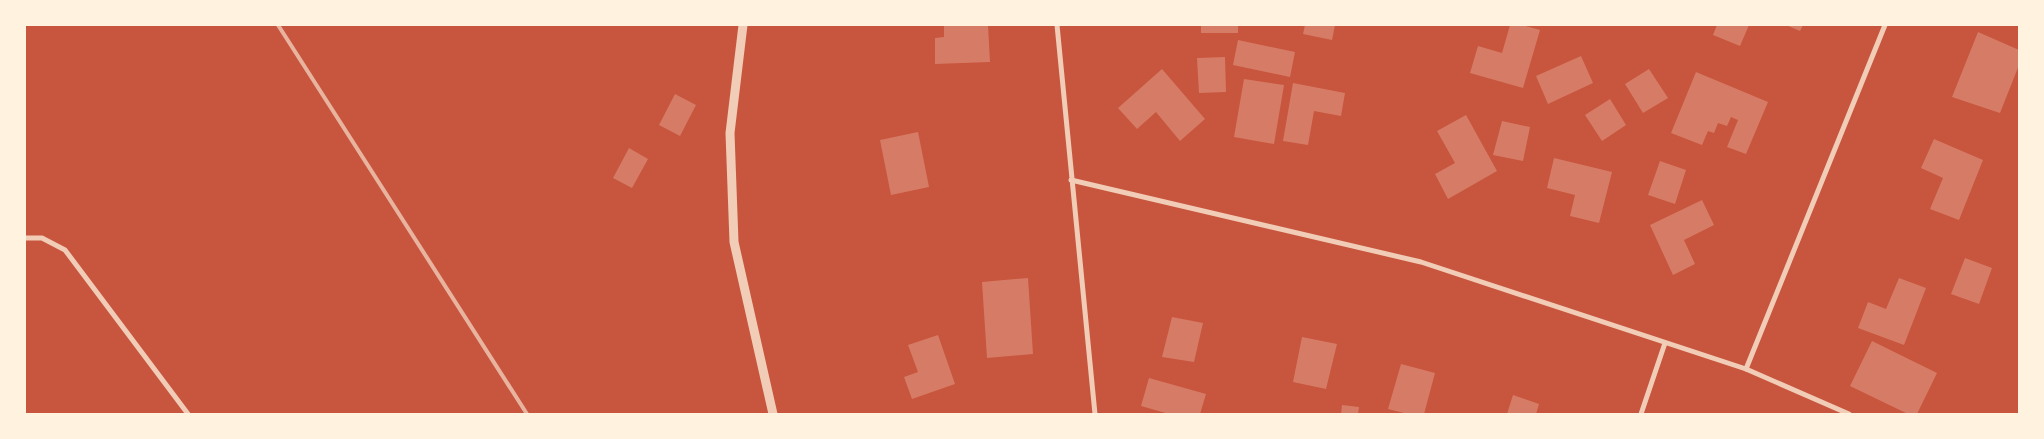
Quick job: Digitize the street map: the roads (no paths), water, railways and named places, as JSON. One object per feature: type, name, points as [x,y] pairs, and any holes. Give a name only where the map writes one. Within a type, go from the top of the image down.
[{"type":"street","points":[[743,25],[730,132],[734,242],[773,414]]},
{"type":"street","points":[[1057,25],[1095,414]]},
{"type":"street","points":[[1746,369],[1884,25]]},
{"type":"street","points":[[1071,180],[1421,262],[1746,369],[1849,414]]},
{"type":"street","points":[[25,238],[42,238],[65,250],[188,414]]},
{"type":"street","points":[[1641,414],[1665,343]]},
{"type":"railway","points":[[278,25],[527,414]]}]
